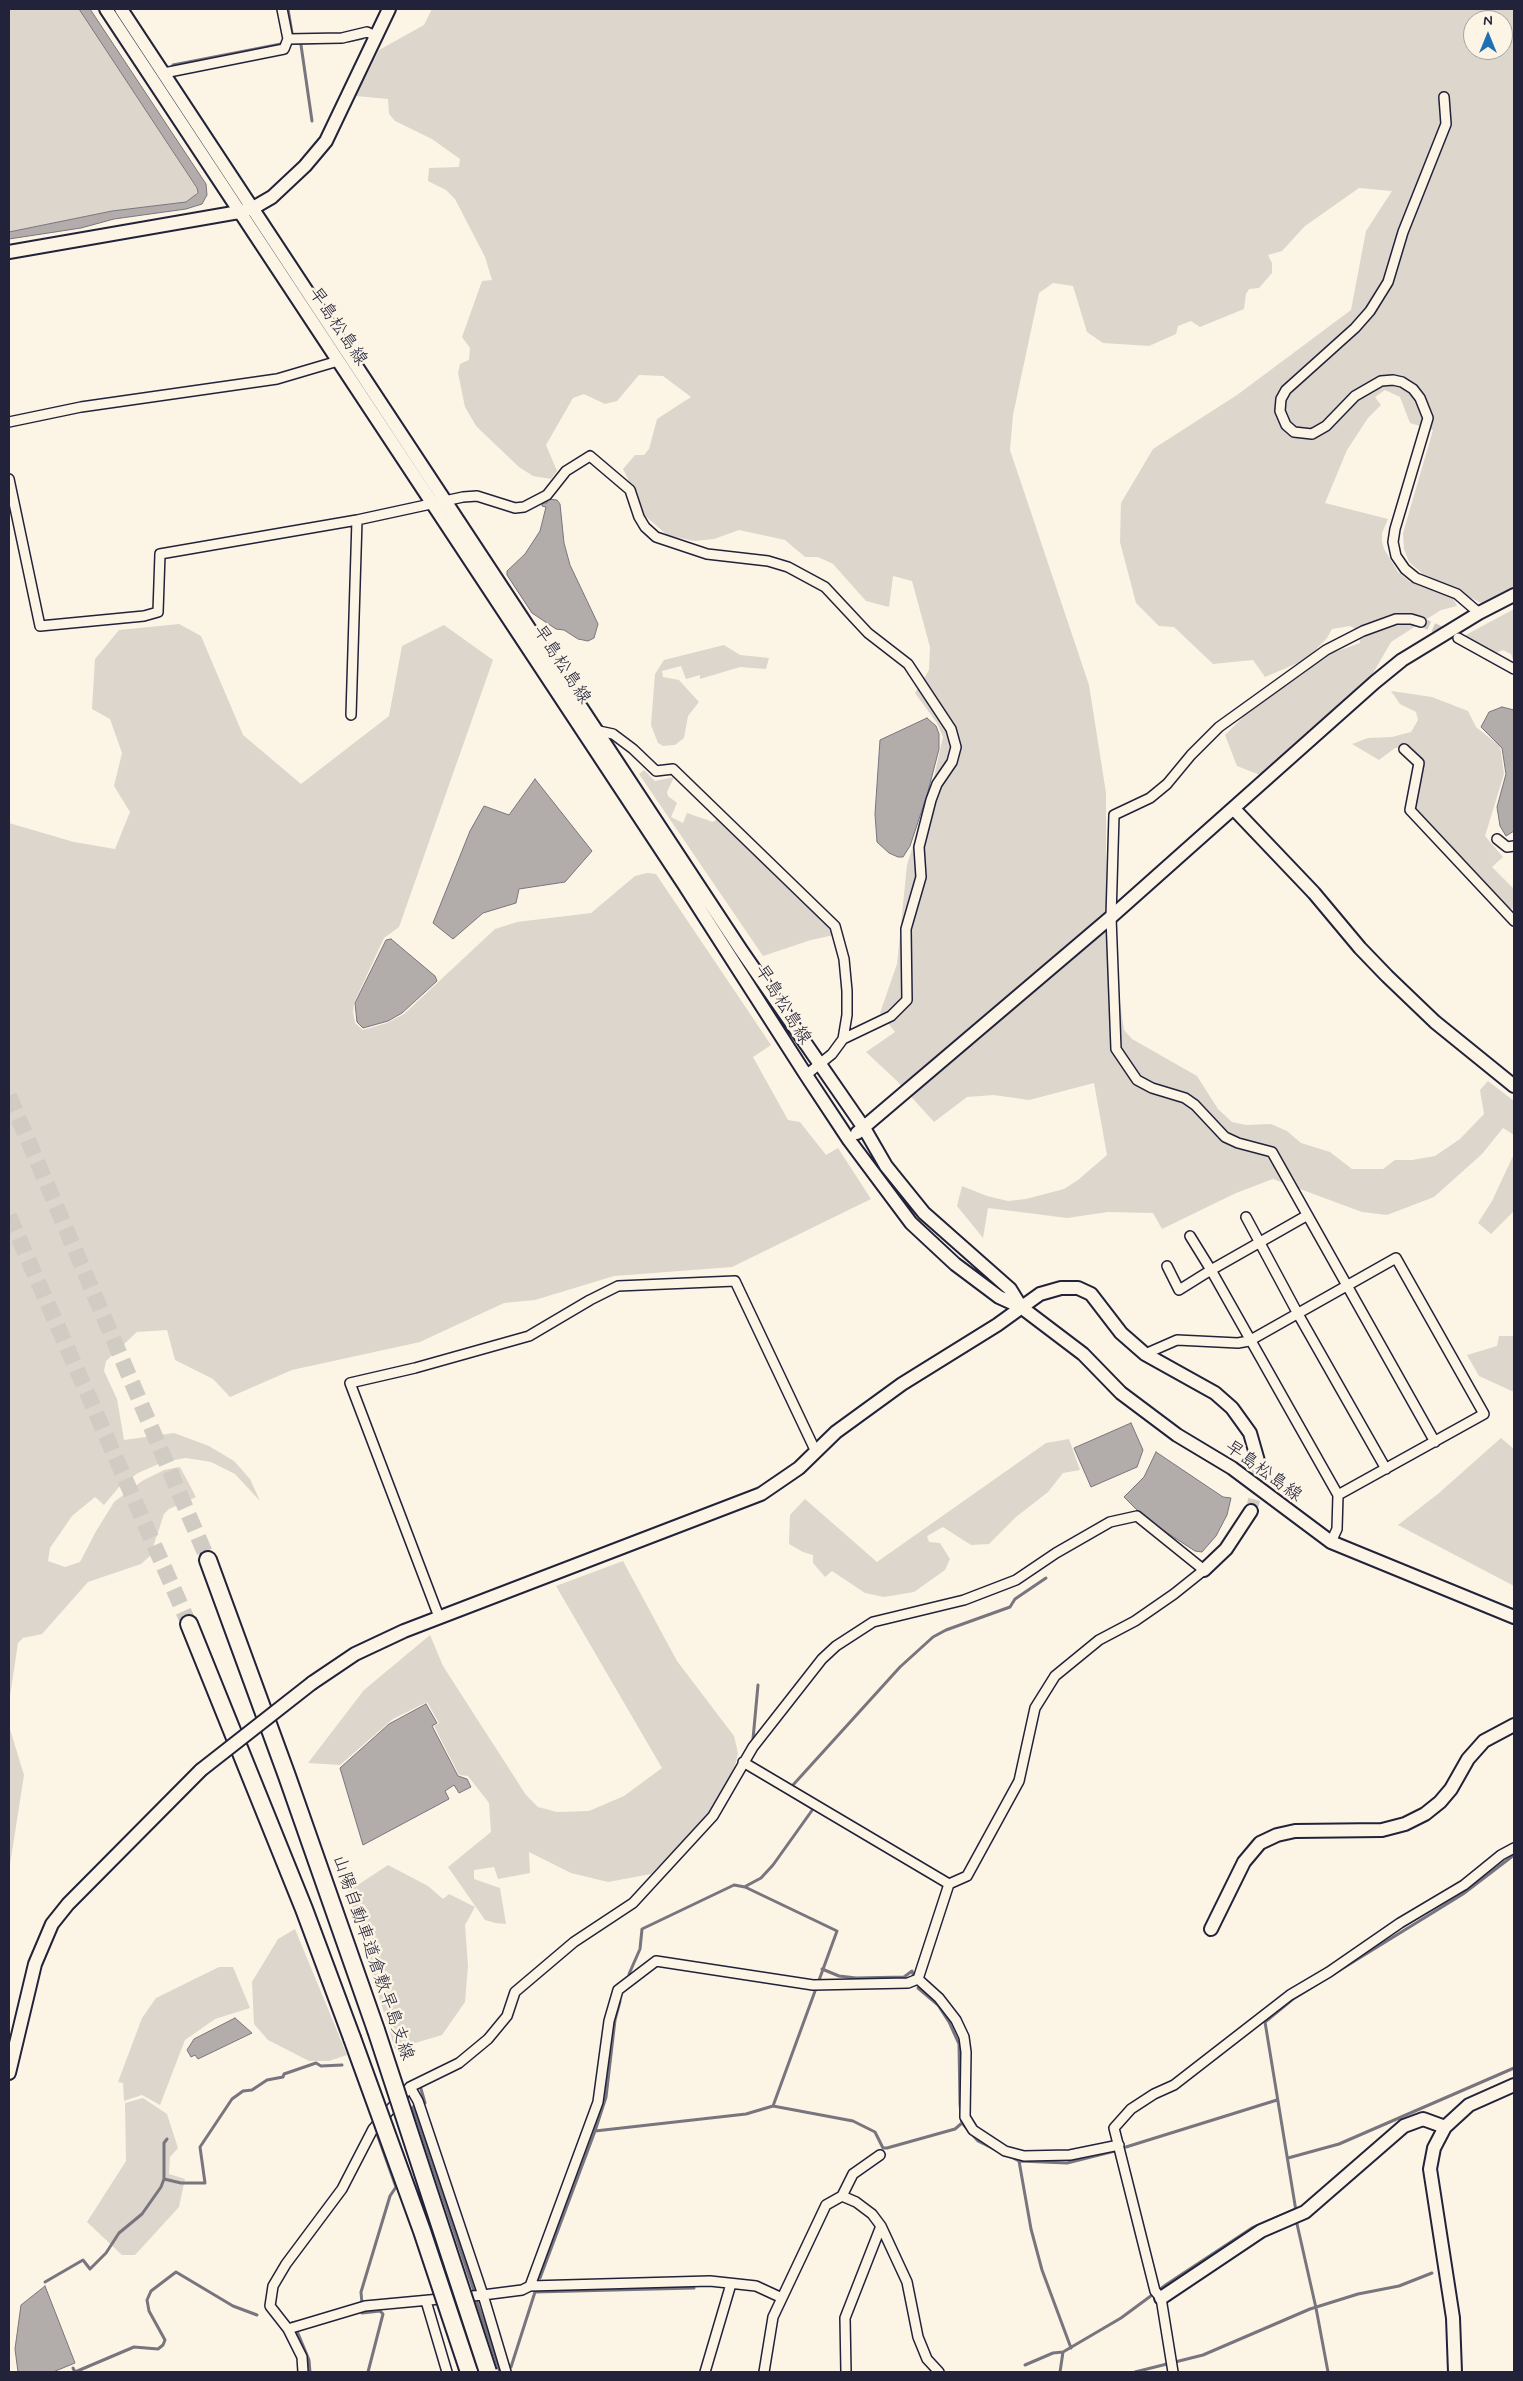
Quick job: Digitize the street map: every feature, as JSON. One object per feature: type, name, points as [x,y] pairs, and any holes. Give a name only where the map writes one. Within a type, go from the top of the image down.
[{"type":"highway","name":"山陽自動車道倉敷早島支線","points":[[208,1560],[287,1776],[376,2030],[488,2372]]},
{"type":"highway","points":[[189,1624],[304,1910],[352,2038],[422,2231],[469,2372]]},
{"type":"street","name":"早島松島線","points":[[106,9],[338,361],[441,503],[599,731],[741,950],[864,1128],[886,1166],[924,1213],[1010,1289],[1021,1307]]},
{"type":"street","name":"早島松島線","points":[[122,9],[253,208],[806,1075],[849,1140],[910,1223],[955,1264],[999,1296],[1021,1307],[1083,1354],[1121,1393],[1177,1435],[1232,1468],[1331,1542],[1514,1617]]},
{"type":"street","points":[[282,9],[290,41]]},
{"type":"street","points":[[9,252],[253,208],[281,189],[305,166],[326,141],[389,9]]},
{"type":"street","points":[[164,73],[290,41],[342,38],[367,32],[376,36]]},
{"type":"street","points":[[1444,97],[1446,124],[1403,232],[1388,282],[1370,311],[1355,328],[1286,390],[1281,399],[1280,412],[1286,425],[1294,432],[1312,434],[1326,426],[1355,396],[1381,381],[1393,380],[1402,382],[1413,389],[1420,398],[1428,418],[1395,529],[1393,542],[1396,556],[1405,569],[1416,578],[1457,594],[1479,613]]},
{"type":"street","points":[[9,422],[81,407],[277,379],[338,361]]},
{"type":"street","points":[[9,480],[40,626],[144,616],[158,612],[160,554],[357,520],[477,496],[516,508],[524,507],[547,495],[566,471],[590,456],[630,490],[639,517],[645,527],[656,536],[708,554],[768,561],[805,575],[825,587],[868,634],[908,664],[951,729],[956,747],[952,762],[938,784],[931,800],[919,848],[921,877],[906,929],[908,1000],[891,1016],[843,1039],[820,1065],[806,1075]]},
{"type":"street","points":[[351,715],[357,520]]},
{"type":"street","points":[[849,1140],[1111,917],[1375,682],[1402,660],[1479,613],[1514,595]]},
{"type":"street","points":[[1421,622],[1411,619],[1396,619],[1363,631],[1326,650],[1219,727],[1191,755],[1168,784],[1150,798],[1114,814],[1111,917],[1116,1050],[1137,1080],[1152,1088],[1184,1098],[1195,1105],[1225,1137],[1238,1143],[1272,1152],[1306,1216],[1435,1442]]},
{"type":"street","points":[[1458,638],[1514,669]]},
{"type":"street","points":[[599,731],[612,734],[633,749],[656,771],[673,769],[827,916],[835,926],[844,958],[847,1014],[843,1039]]},
{"type":"street","points":[[1404,748],[1418,763],[1410,810],[1514,921]]},
{"type":"street","points":[[1234,809],[1314,893],[1360,948],[1387,976],[1435,1022],[1514,1086]]},
{"type":"street","points":[[1497,838],[1507,848],[1514,846]]},
{"type":"street","points":[[1167,1266],[1179,1290],[1306,1216]]},
{"type":"street","points":[[1246,1217],[1298,1314],[1386,1469]]},
{"type":"street","points":[[1190,1236],[1338,1496],[1337,1530],[1331,1542]]},
{"type":"street","points":[[1145,1354],[1177,1340],[1238,1343],[1249,1341],[1396,1258],[1484,1414],[1338,1496]]},
{"type":"street","points":[[439,1617],[350,1383],[415,1368],[529,1336],[590,1300],[618,1286],[735,1281],[816,1452]]},
{"type":"street","points":[[9,2073],[35,1964],[52,1924],[68,1904],[201,1770],[312,1683],[341,1662],[378,1642],[439,1617],[737,1505],[781,1483],[836,1432],[902,1384],[997,1325],[1040,1294],[1061,1288],[1078,1288],[1091,1294],[1121,1333],[1145,1354],[1215,1393],[1232,1408],[1250,1433],[1258,1462]]},
{"type":"street","points":[[918,1979],[949,1884],[967,1876],[1019,1781],[1035,1708],[1055,1676],[1098,1640],[1135,1621],[1204,1570],[1226,1550],[1251,1511]]},
{"type":"street","points":[[303,2372],[302,2357],[288,2329],[270,2306],[274,2286],[286,2264],[342,2188],[373,2129],[410,2087],[459,2063],[488,2039],[507,2016],[515,1992],[574,1942],[633,1903],[713,1816],[753,1747],[822,1659],[836,1646],[872,1622],[964,1600],[1016,1580],[1056,1553],[1110,1522],[1137,1516],[1204,1570]]},
{"type":"street","points":[[1211,1929],[1244,1862],[1260,1843],[1277,1835],[1295,1830],[1382,1830],[1405,1824],[1425,1814],[1440,1802],[1451,1789],[1468,1759],[1484,1741],[1514,1725]]},
{"type":"street","points":[[743,1762],[949,1884]]},
{"type":"street","points":[[1173,2372],[1158,2295],[1114,2128],[1131,2109],[1154,2094],[1174,2085],[1290,1995],[1329,1972],[1400,1923],[1464,1885],[1501,1855],[1514,1848]]},
{"type":"street","points":[[530,2286],[598,2102],[609,2021],[618,1990],[656,1961],[816,1986],[908,1983],[918,1979]]},
{"type":"street","points":[[918,1979],[939,1998],[956,2020],[964,2037],[966,2052],[965,2117],[973,2130],[1005,2151],[1024,2156],[1070,2155],[1119,2145]]},
{"type":"street","points":[[1455,2372],[1453,2318],[1430,2169],[1434,2148],[1445,2127],[1469,2105],[1514,2085]]},
{"type":"street","points":[[410,2087],[418,2101],[483,2295],[506,2372]]},
{"type":"street","points":[[1158,2295],[1261,2231],[1306,2212],[1404,2126],[1423,2119],[1445,2127]]},
{"type":"street","points":[[764,2372],[773,2317],[826,2205],[842,2196],[853,2174],[880,2154]]},
{"type":"street","points":[[842,2196],[856,2202],[872,2214],[880,2226],[907,2282],[918,2337],[927,2359],[939,2372]]},
{"type":"street","points":[[846,2372],[845,2318],[880,2226]]},
{"type":"street","points":[[288,2329],[365,2306],[483,2295],[522,2290],[530,2286],[710,2281],[756,2286],[782,2298]]},
{"type":"street","points":[[706,2372],[731,2284]]},
{"type":"street","points":[[426,2301],[447,2372]]},
{"type":"shaded area","points":[[9,9],[79,9],[197,189],[196,196],[186,202],[112,211],[9,232]]},
{"type":"shaded area","points":[[79,9],[90,9],[206,184],[207,195],[202,204],[186,209],[114,219],[81,228],[9,239],[9,232],[112,211],[186,202],[198,193],[197,188]]},
{"type":"shaded area","points":[[432,9],[1514,9],[1514,590],[1481,603],[1423,574],[1409,562],[1404,549],[1403,533],[1433,430],[1410,423],[1400,397],[1385,390],[1375,397],[1381,405],[1368,418],[1347,450],[1325,503],[1388,519],[1382,533],[1382,541],[1384,549],[1398,572],[1410,582],[1453,598],[1457,606],[1441,610],[1391,642],[1372,675],[1260,775],[1237,766],[1225,735],[1254,706],[1302,675],[1324,656],[1360,643],[1359,631],[1350,626],[1332,629],[1327,638],[1307,659],[1265,677],[1253,660],[1213,664],[1174,627],[1159,626],[1136,603],[1120,542],[1121,503],[1153,449],[1237,395],[1351,310],[1366,231],[1392,191],[1359,188],[1305,226],[1282,251],[1268,255],[1272,263],[1272,273],[1259,288],[1249,289],[1246,294],[1244,309],[1200,327],[1191,321],[1178,326],[1176,334],[1149,346],[1103,343],[1087,332],[1073,286],[1053,283],[1039,293],[1013,415],[1010,450],[1089,685],[1106,793],[1106,906],[1124,1030],[1132,1039],[1197,1076],[1218,1109],[1232,1122],[1246,1125],[1271,1124],[1287,1131],[1301,1143],[1330,1152],[1352,1169],[1383,1169],[1395,1160],[1412,1160],[1435,1156],[1460,1139],[1484,1114],[1480,1090],[1488,1081],[1514,1101],[1514,1135],[1503,1128],[1482,1154],[1434,1197],[1387,1215],[1362,1212],[1273,1179],[1236,1193],[1162,1229],[1153,1213],[1108,1212],[1067,1218],[988,1208],[983,1238],[957,1206],[962,1186],[987,1196],[1008,1201],[1026,1199],[1064,1189],[1078,1180],[1107,1155],[1094,1083],[1029,1100],[994,1095],[967,1097],[934,1122],[897,1081],[866,1052],[895,1032],[880,1013],[897,964],[907,865],[934,777],[943,737],[937,723],[915,693],[929,670],[930,647],[912,581],[893,576],[889,607],[866,601],[833,564],[818,557],[805,557],[785,540],[739,530],[714,539],[694,541],[667,535],[643,514],[637,492],[632,487],[623,469],[635,455],[644,455],[649,449],[657,419],[691,397],[663,376],[639,375],[617,401],[605,404],[584,394],[573,398],[546,445],[557,471],[551,479],[533,476],[519,467],[476,426],[465,407],[458,373],[460,364],[469,360],[470,348],[462,337],[482,281],[492,280],[485,257],[455,199],[446,190],[428,181],[429,168],[459,167],[460,159],[432,139],[395,121],[389,114],[388,99],[356,96],[379,50],[424,25]]},
{"type":"shaded area","points":[[547,499],[557,500],[560,504],[564,543],[570,565],[598,624],[594,638],[588,641],[578,639],[564,630],[556,629],[532,613],[507,575],[507,571],[525,554],[540,531],[546,507],[542,506],[542,503],[547,503]]},
{"type":"shaded area","points":[[1514,609],[1514,663],[1511,654],[1503,650],[1496,653],[1462,637]]},
{"type":"shaded area","points":[[179,624],[201,636],[243,735],[301,784],[389,716],[402,646],[444,625],[493,660],[399,927],[384,938],[354,1003],[355,1023],[363,1030],[387,1023],[404,1014],[495,929],[517,922],[591,913],[635,876],[647,873],[656,874],[771,1045],[753,1057],[788,1120],[800,1122],[826,1155],[838,1148],[871,1199],[732,1267],[614,1276],[535,1300],[504,1303],[420,1342],[292,1370],[230,1397],[213,1379],[175,1360],[167,1330],[137,1332],[106,1361],[104,1371],[117,1399],[124,1440],[174,1433],[209,1446],[234,1461],[250,1479],[260,1501],[235,1474],[211,1462],[186,1458],[163,1462],[138,1473],[119,1487],[104,1505],[95,1497],[72,1516],[50,1548],[48,1561],[65,1567],[80,1562],[114,1502],[142,1481],[164,1470],[180,1467],[196,1497],[169,1509],[164,1514],[150,1556],[141,1564],[88,1582],[42,1634],[23,1638],[18,1643],[9,1703],[9,823],[74,842],[115,849],[130,812],[114,786],[122,753],[110,719],[92,709],[95,659],[119,630]]},
{"type":"shaded area","points":[[724,645],[740,655],[769,658],[766,669],[740,667],[700,679],[700,675],[686,679],[681,666],[662,671],[663,677],[679,680],[699,702],[688,716],[684,738],[675,745],[663,746],[658,743],[651,725],[655,674],[664,660]]},
{"type":"shaded area","points":[[1391,691],[1432,697],[1468,711],[1476,727],[1500,746],[1504,774],[1485,836],[1503,857],[1492,867],[1514,889],[1514,908],[1509,909],[1414,811],[1423,761],[1411,747],[1395,748],[1379,760],[1352,744],[1368,738],[1392,737],[1411,732],[1418,720],[1416,712],[1400,704]]},
{"type":"shaded area","points":[[1502,707],[1514,710],[1514,831],[1506,836],[1500,826],[1497,807],[1506,774],[1502,748],[1481,727],[1489,712]]},
{"type":"shaded area","points":[[927,718],[936,726],[939,734],[939,749],[927,795],[910,846],[903,857],[898,857],[889,853],[877,842],[875,814],[880,740]]},
{"type":"shaded area","points":[[644,770],[655,781],[674,777],[667,792],[668,796],[677,803],[671,817],[683,823],[687,813],[713,822],[718,818],[830,926],[834,935],[811,940],[763,956],[639,774]]},
{"type":"shaded area","points":[[535,779],[592,851],[565,882],[519,889],[516,903],[483,913],[453,939],[433,923],[470,831],[484,806],[509,815]]},
{"type":"shaded area","points":[[391,939],[435,976],[437,981],[402,1013],[388,1021],[363,1028],[357,1022],[355,1003],[386,940]]},
{"type":"shaded area","points":[[1514,1154],[1514,1211],[1491,1234],[1478,1223],[1492,1201]]},
{"type":"shaded area","points":[[1499,1336],[1514,1336],[1514,1392],[1479,1376],[1467,1355],[1497,1346]]},
{"type":"shaded area","points":[[1131,1423],[1143,1450],[1137,1467],[1091,1487],[1074,1448]]},
{"type":"shaded area","points":[[1501,1438],[1514,1449],[1514,1586],[1398,1525],[1439,1493]]},
{"type":"shaded area","points":[[1069,1439],[1080,1470],[1063,1473],[1048,1492],[1016,1517],[989,1544],[971,1545],[943,1527],[927,1536],[929,1542],[940,1543],[950,1559],[945,1570],[914,1592],[884,1597],[865,1593],[832,1571],[825,1577],[813,1563],[813,1555],[789,1544],[790,1515],[805,1499],[877,1562],[1046,1443]]},
{"type":"shaded area","points":[[1156,1452],[1223,1497],[1231,1498],[1227,1515],[1216,1536],[1202,1552],[1195,1551],[1146,1519],[1124,1497],[1144,1477]]},
{"type":"shaded area","points":[[623,1561],[677,1661],[734,1736],[738,1753],[735,1766],[710,1813],[651,1874],[608,1882],[571,1873],[529,1852],[530,1873],[498,1879],[494,1867],[474,1870],[474,1879],[500,1888],[506,1924],[485,1920],[448,1867],[491,1832],[489,1803],[468,1776],[459,1775],[434,1726],[439,1723],[427,1702],[393,1719],[340,1765],[308,1763],[364,1690],[430,1635],[443,1666],[526,1795],[538,1807],[557,1812],[589,1811],[624,1796],[662,1768],[556,1586]]},
{"type":"shaded area","points":[[426,1704],[437,1723],[432,1726],[458,1776],[467,1779],[471,1787],[459,1793],[454,1785],[445,1791],[449,1799],[363,1845],[340,1768],[389,1724]]},
{"type":"shaded area","points":[[9,1726],[24,1775],[9,1871]]},
{"type":"shaded area","points":[[388,1865],[428,1886],[443,1899],[449,1894],[475,1907],[465,1925],[468,1966],[465,2002],[442,2035],[395,2049],[347,1892]]},
{"type":"shaded area","points":[[295,1929],[347,2055],[329,2061],[309,2061],[268,2040],[254,2024],[252,1982],[278,1939]]},
{"type":"shaded area","points":[[219,1967],[233,1967],[250,2008],[215,2019],[185,2040],[160,2105],[142,2095],[124,2101],[123,2083],[118,2082],[142,2018],[156,1998]]},
{"type":"shaded area","points":[[235,2018],[252,2033],[198,2059],[195,2055],[191,2057],[187,2050],[194,2039]]},
{"type":"shaded area","points":[[143,2098],[167,2114],[178,2148],[170,2157],[169,2174],[185,2179],[179,2207],[135,2255],[122,2255],[87,2222],[126,2161],[125,2103]]},
{"type":"shaded area","points":[[45,2286],[75,2363],[53,2372],[18,2372],[15,2349],[21,2305]]},
{"type":"waterway","points":[[288,9],[293,39]]},
{"type":"waterway","points":[[349,41],[363,38]]},
{"type":"waterway","points":[[173,65],[281,44],[330,42]]},
{"type":"waterway","points":[[301,45],[312,121]]},
{"type":"waterway","points":[[793,1785],[900,1667],[933,1637],[946,1630],[1010,1607],[1015,1599],[1046,1578]]},
{"type":"waterway","points":[[753,1739],[758,1685]]},
{"type":"waterway","points":[[746,1886],[761,1878],[773,1865],[813,1809],[750,1770]]},
{"type":"waterway","points":[[1296,2211],[1265,2022],[1293,1999],[1463,1894],[1514,1855]]},
{"type":"waterway","points":[[629,1974],[640,1949],[642,1929],[734,1885],[745,1887],[837,1931],[773,2106]]},
{"type":"waterway","points":[[822,1969],[839,1976],[856,1978],[904,1977],[912,1971],[913,1974]]},
{"type":"waterway","points":[[918,1988],[938,2005],[949,2022],[959,2044],[962,2123],[978,2141],[996,2150]]},
{"type":"waterway","points":[[540,2278],[606,2097],[615,2020],[620,2001]]},
{"type":"waterway","points":[[164,2179],[181,2183],[205,2183],[200,2147],[232,2099],[243,2091],[252,2090],[267,2080],[283,2077],[284,2074],[316,2063],[321,2066],[342,2065]]},
{"type":"waterway","points":[[1288,2158],[1339,2144],[1514,2068]]},
{"type":"waterway","points":[[421,2089],[425,2103]]},
{"type":"waterway","points":[[1126,2147],[1277,2100]]},
{"type":"waterway","points":[[595,2131],[746,2114],[773,2106],[853,2121],[875,2132],[883,2148],[887,2148],[955,2129],[962,2123]]},
{"type":"waterway","points":[[413,2107],[474,2291]]},
{"type":"waterway","points":[[362,2304],[361,2292],[390,2196],[396,2187],[376,2131]]},
{"type":"waterway","points":[[45,2282],[83,2260],[90,2269],[106,2253],[119,2233],[142,2214],[161,2187],[164,2179],[164,2143],[167,2139]]},
{"type":"waterway","points":[[1007,2155],[1019,2161],[1067,2163],[1115,2151]]},
{"type":"waterway","points":[[1019,2161],[1031,2229],[1042,2270],[1071,2348]]},
{"type":"waterway","points":[[1060,2372],[1063,2352],[1121,2318],[1167,2284],[1252,2228],[1296,2209]]},
{"type":"waterway","points":[[1297,2224],[1328,2372]]},
{"type":"waterway","points":[[73,2368],[75,2372],[134,2347],[158,2349],[163,2345],[165,2340],[149,2311],[147,2300],[151,2291],[176,2272],[233,2306],[257,2315]]},
{"type":"waterway","points":[[1135,2372],[1203,2355],[1310,2309],[1358,2294],[1399,2286],[1432,2273]]},
{"type":"waterway","points":[[535,2292],[694,2288]]},
{"type":"waterway","points":[[511,2367],[535,2292]]},
{"type":"waterway","points":[[476,2299],[500,2372]]},
{"type":"waterway","points":[[362,2310],[362,2313],[380,2311],[383,2314],[368,2372]]},
{"type":"waterway","points":[[292,2323],[301,2321]]},
{"type":"waterway","points":[[297,2331],[309,2360],[310,2372]]},
{"type":"waterway","points":[[1025,2365],[1053,2353],[1063,2352]]},
{"type":"tunnel","points":[[1421,622],[1448,634]]},
{"type":"tunnel","points":[[9,1096],[208,1560]]},
{"type":"tunnel","points":[[9,1216],[189,1624]]},
{"type":"tunnel","points":[[1251,1511],[1258,1486],[1258,1461]]}]
